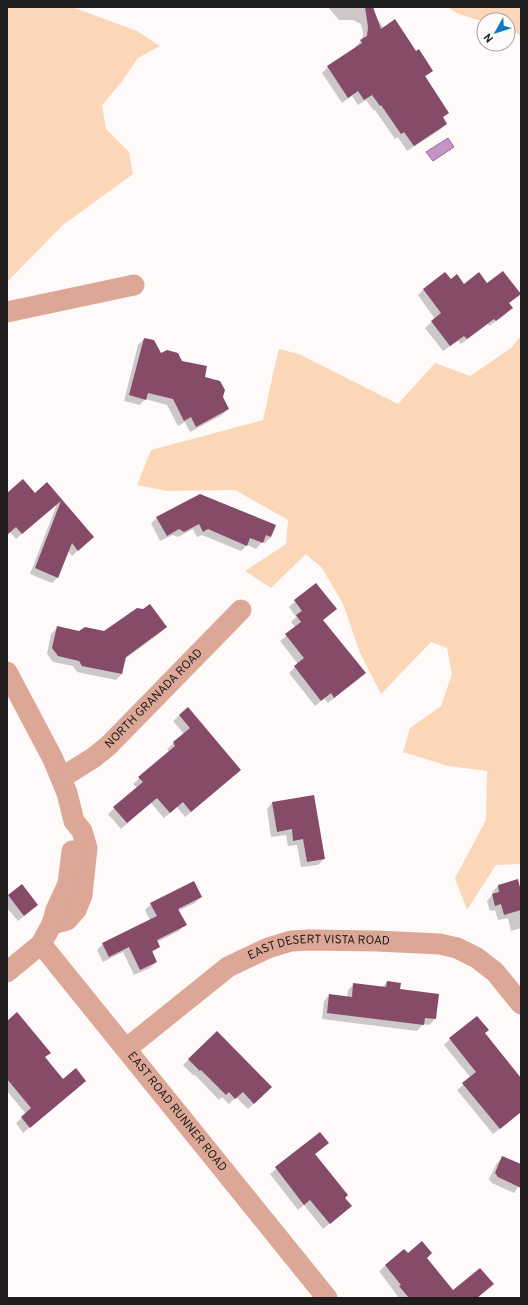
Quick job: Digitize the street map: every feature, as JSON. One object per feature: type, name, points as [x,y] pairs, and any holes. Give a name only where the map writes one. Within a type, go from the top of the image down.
[{"type":"street","points":[[7,312],[134,285]]},
{"type":"street","name":"NORTH GRANADA ROAD","points":[[61,778],[93,758],[108,746],[241,610]]},
{"type":"street","points":[[7,672],[53,760],[67,793],[74,821],[82,831],[86,848],[82,895],[76,910],[67,920],[52,924],[41,944],[7,972]]},
{"type":"street","name":"EAST DESERT VISTA ROAD","points":[[126,1049],[228,967],[268,948],[291,941],[385,941],[440,944],[458,948],[477,958],[495,972],[521,1004]]},
{"type":"street","name":"EAST ROAD RUNNER ROAD","points":[[41,944],[327,1298]]},
{"type":"shaded area","points":[[7,7],[72,7],[137,31],[160,46],[138,58],[121,83],[102,105],[106,129],[129,152],[133,174],[63,225],[7,282]]},
{"type":"shaded area","points":[[448,7],[521,7],[521,36],[516,33],[516,12],[476,12],[476,19],[456,13]]},
{"type":"shaded area","points":[[448,138],[454,147],[433,161],[426,152]]},
{"type":"shaded area","points":[[521,336],[521,864],[496,865],[467,910],[455,878],[486,820],[487,771],[448,766],[403,752],[410,728],[441,706],[452,674],[447,648],[431,642],[381,694],[360,653],[343,604],[322,568],[306,554],[271,588],[245,571],[286,544],[288,520],[235,490],[167,491],[137,485],[151,450],[263,420],[279,349],[299,354],[398,404],[435,363],[470,376],[511,348]]},
{"type":"building","points":[[365,7],[373,7],[381,29],[395,19],[416,51],[419,49],[433,71],[425,76],[449,113],[443,117],[447,124],[414,146],[404,132],[401,134],[381,105],[380,106],[372,95],[364,100],[358,91],[348,98],[327,66],[362,43],[360,40],[367,36],[368,27]]},
{"type":"building","points":[[503,271],[521,294],[509,303],[513,308],[496,321],[494,319],[467,339],[464,336],[450,346],[431,321],[441,313],[423,289],[445,272],[451,279],[457,274],[464,284],[479,272],[487,283]]},
{"type":"building","points":[[144,338],[154,340],[161,353],[167,350],[178,353],[182,361],[207,366],[205,377],[220,381],[225,390],[223,397],[229,409],[196,427],[191,417],[184,421],[173,399],[148,393],[146,400],[129,395]]},
{"type":"building","points":[[23,479],[35,493],[47,482],[94,537],[78,551],[72,543],[58,578],[35,568],[61,501],[22,534],[16,527],[7,535],[7,493]]},
{"type":"building","points":[[200,494],[276,525],[271,537],[266,535],[263,543],[250,538],[247,546],[208,529],[203,532],[199,524],[184,532],[179,529],[167,536],[156,517]]},
{"type":"building","points":[[316,583],[337,609],[323,620],[366,673],[334,698],[331,693],[321,701],[294,666],[304,658],[285,634],[301,622],[296,615],[302,611],[294,600]]},
{"type":"building","points":[[150,604],[167,627],[126,657],[122,674],[82,666],[79,661],[58,656],[52,648],[57,626],[79,631],[85,627],[104,631],[137,608],[143,609]]},
{"type":"building","points":[[188,707],[241,770],[191,812],[183,802],[170,813],[157,798],[127,823],[113,807],[143,782],[138,777],[175,746],[173,742],[190,728],[179,715]]},
{"type":"building","points":[[314,795],[325,859],[307,862],[303,839],[293,841],[292,829],[277,832],[272,802]]},
{"type":"building","points":[[518,879],[521,891],[521,910],[504,915],[501,904],[495,906],[492,894],[499,892],[498,885]]},
{"type":"building","points":[[194,881],[202,897],[178,909],[187,925],[157,940],[160,947],[152,951],[157,962],[140,970],[129,947],[109,957],[102,943],[157,916],[150,903]]},
{"type":"building","points":[[22,884],[38,905],[24,916],[8,895]]},
{"type":"building","points":[[387,981],[401,983],[400,989],[439,994],[436,1019],[425,1018],[424,1025],[327,1013],[329,994],[352,997],[353,983],[386,987]]},
{"type":"building","points":[[17,1012],[51,1053],[45,1057],[63,1079],[76,1068],[86,1081],[30,1128],[21,1117],[31,1108],[7,1079],[7,1021]]},
{"type":"building","points":[[477,1016],[489,1030],[485,1033],[521,1078],[521,1112],[500,1129],[462,1083],[476,1072],[449,1038]]},
{"type":"building","points":[[217,1031],[272,1087],[254,1104],[243,1092],[235,1099],[229,1092],[226,1095],[188,1059]]},
{"type":"building","points":[[320,1132],[329,1143],[315,1154],[348,1195],[345,1198],[352,1206],[330,1224],[310,1200],[304,1205],[275,1167]]},
{"type":"building","points":[[502,1156],[521,1164],[521,1188],[498,1177],[495,1173]]},
{"type":"building","points":[[422,1241],[432,1253],[427,1258],[453,1290],[480,1268],[494,1284],[477,1298],[409,1298],[385,1265],[404,1249],[408,1253]]}]
